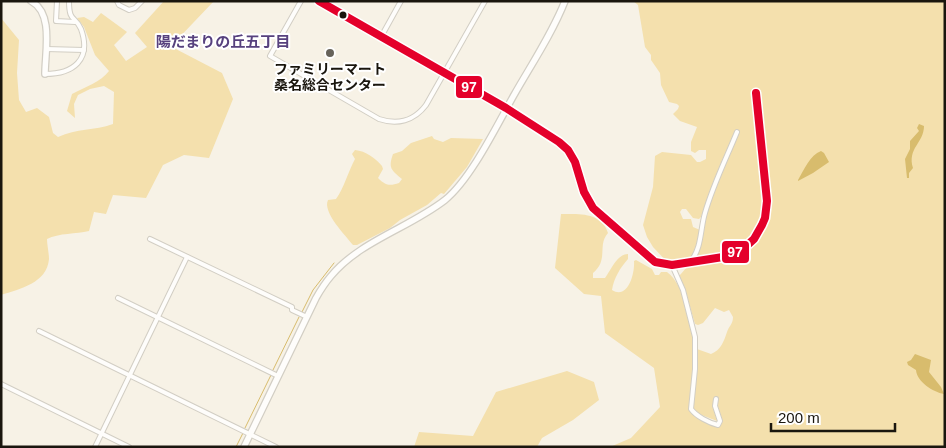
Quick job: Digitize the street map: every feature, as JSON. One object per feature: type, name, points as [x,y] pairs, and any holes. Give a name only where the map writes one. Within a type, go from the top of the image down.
[{"type":"street","points":[[32,1],[38,6],[45,17],[45,74],[58,74],[76,64],[82,58],[84,50],[81,31],[70,14],[69,1]]},
{"type":"street","points":[[57,1],[56,21],[75,22]]},
{"type":"street","points":[[117,1],[119,5],[129,10],[135,8],[142,1]]},
{"type":"street","points":[[301,1],[270,56],[379,119],[396,122],[408,120],[426,105],[485,1]]},
{"type":"street","points":[[319,1],[552,136],[568,150],[577,166],[587,199],[597,214],[650,258],[660,264],[689,263],[733,254],[742,250],[758,234],[765,218],[767,201],[756,93]]},
{"type":"street","points":[[381,37],[401,1]]},
{"type":"street","points":[[244,447],[316,298],[331,275],[352,256],[415,220],[446,199],[471,168],[538,53],[565,1]]},
{"type":"street","points":[[45,48],[84,50]]},
{"type":"street","points":[[689,263],[698,249],[705,214],[712,192],[737,132]]},
{"type":"street","points":[[150,239],[292,307],[292,310],[306,318]]},
{"type":"street","points":[[94,447],[187,257]]},
{"type":"street","points":[[672,265],[684,290],[695,337],[695,369],[690,406],[692,410],[718,425],[720,421],[715,406],[716,399]]},
{"type":"street","points":[[118,298],[278,376]]},
{"type":"street","points":[[39,331],[276,447]]},
{"type":"street","points":[[1,384],[130,447]]},
{"type":"shaded area","points":[[164,1],[214,1],[172,47],[222,73],[233,99],[209,158],[184,155],[163,165],[146,198],[113,195],[106,214],[94,212],[89,231],[47,239],[49,259],[47,267],[38,279],[31,284],[1,295],[1,18],[19,40],[17,73],[19,100],[26,112],[37,108],[49,117],[53,133],[58,137],[72,132],[113,124],[114,92],[104,86],[90,89],[78,95],[74,104],[75,118],[67,111],[72,94],[97,81],[109,71],[95,55],[84,27],[77,18],[84,17],[93,22],[101,13],[127,32],[114,45],[126,61],[147,47],[135,33]]},
{"type":"shaded area","points":[[633,1],[945,1],[945,447],[610,447],[631,438],[660,407],[654,368],[605,333],[601,296],[584,294],[555,268],[561,214],[589,216],[601,221],[605,226],[608,233],[603,242],[601,263],[593,273],[593,278],[605,278],[617,259],[628,254],[628,259],[618,273],[612,290],[618,292],[626,288],[632,278],[634,261],[636,260],[652,269],[655,275],[667,272],[675,280],[686,303],[694,346],[694,375],[690,409],[692,413],[719,426],[721,422],[716,405],[714,405],[719,419],[717,421],[694,412],[691,408],[696,378],[697,349],[711,354],[720,348],[733,317],[729,310],[724,312],[715,308],[703,323],[695,324],[685,289],[679,276],[689,266],[732,256],[750,246],[757,240],[762,231],[769,209],[758,94],[753,93],[765,200],[759,228],[743,245],[733,250],[694,260],[700,249],[705,218],[710,202],[739,133],[736,131],[701,217],[699,219],[693,218],[686,209],[682,209],[680,212],[683,219],[691,219],[693,227],[700,230],[697,245],[692,255],[683,261],[668,263],[653,247],[643,225],[653,187],[655,156],[662,152],[691,155],[697,162],[700,162],[706,159],[706,150],[699,150],[695,153],[691,151],[691,142],[697,127],[680,121],[673,114],[679,106],[669,102],[661,85],[660,73],[645,47],[638,5]]},
{"type":"shaded area","points":[[919,124],[924,126],[923,132],[912,155],[913,168],[909,173],[909,178],[907,178],[905,159],[910,149],[910,141],[919,131],[917,128]]},
{"type":"shaded area","points":[[432,136],[434,139],[443,142],[451,138],[483,139],[467,167],[444,194],[441,193],[427,205],[400,220],[390,228],[357,245],[353,245],[331,217],[327,205],[328,200],[336,199],[341,190],[355,159],[352,154],[355,150],[367,153],[382,166],[383,169],[378,178],[383,183],[393,185],[399,183],[402,179],[391,166],[393,154],[402,151],[411,143]]},
{"type":"shaded area","points":[[821,151],[829,162],[798,181],[810,159]]},
{"type":"shaded area","points":[[915,354],[931,360],[929,372],[944,394],[926,386],[919,379],[916,370],[908,365],[907,362]]},
{"type":"shaded area","points":[[567,371],[594,382],[599,400],[573,420],[542,438],[537,447],[414,447],[419,432],[473,436],[496,392]]},
{"type":"waterway","points":[[302,312],[313,290],[334,263]]},
{"type":"waterway","points":[[273,370],[299,317]]},
{"type":"waterway","points":[[245,428],[271,375]]},
{"type":"waterway","points":[[236,447],[243,433]]},
{"type":"transit line","name":"97","points":[[319,1],[506,108],[559,142],[568,150],[575,162],[584,192],[593,208],[655,262],[672,265],[723,257],[742,250],[754,239],[765,218],[767,201],[756,93]]},
{"type":"place","name":"ファミリーマート 桑名総合センター","points":[[330,53]]},
{"type":"district","name":"陽だまりの丘五丁目","points":[[223,42]]}]
